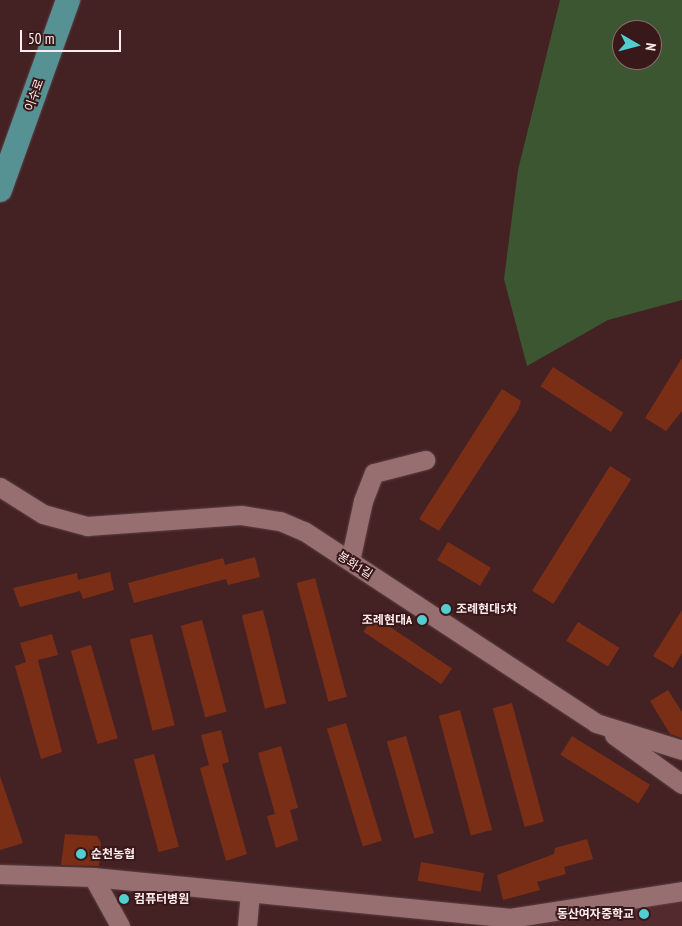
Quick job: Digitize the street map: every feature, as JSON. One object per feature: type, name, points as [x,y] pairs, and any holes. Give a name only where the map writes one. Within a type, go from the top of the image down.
[{"type":"main road","name":"이수로","points":[[0,190],[68,0]]},
{"type":"street","points":[[350,561],[362,501],[374,473],[425,460]]},
{"type":"street","name":"봉화1길","points":[[0,487],[43,514],[87,526],[241,515],[280,521],[304,531],[596,722],[682,750]]},
{"type":"street","points":[[596,722],[682,784]]},
{"type":"street","points":[[0,874],[94,877],[250,893],[429,918],[510,918],[682,891]]},
{"type":"street","points":[[94,877],[120,926]]},
{"type":"street","points":[[247,926],[250,893]]},
{"type":"shaded area","name":"동산여자중학교","points":[[682,901],[682,926],[528,926]]},
{"type":"green space","points":[[560,0],[682,0],[682,300],[608,320],[527,366],[504,279],[518,170]]},
{"type":"building","points":[[682,358],[682,411],[666,431],[645,418]]},
{"type":"building","points":[[553,367],[623,413],[611,432],[540,386]]},
{"type":"building","points":[[502,389],[521,401],[518,410],[439,531],[419,519]]},
{"type":"building","points":[[610,466],[631,479],[553,604],[532,591]]},
{"type":"building","points":[[448,542],[491,568],[480,586],[437,560]]},
{"type":"building","points":[[255,557],[260,577],[228,585],[226,579],[134,603],[128,583],[223,558],[225,565]]},
{"type":"building","points":[[110,572],[114,590],[83,599],[80,591],[20,607],[13,588],[77,573],[78,580]]},
{"type":"building","points":[[315,578],[347,697],[328,702],[297,583]]},
{"type":"building","points":[[263,610],[286,703],[265,708],[242,615]]},
{"type":"building","points":[[682,610],[682,653],[673,668],[653,656]]},
{"type":"building","points":[[374,616],[452,669],[441,684],[363,632]]},
{"type":"building","points":[[202,620],[227,712],[205,717],[181,626]]},
{"type":"building","points":[[578,622],[620,648],[608,667],[566,641]]},
{"type":"building","points":[[52,634],[58,655],[38,660],[62,752],[41,759],[15,666],[26,662],[20,643]]},
{"type":"building","points":[[152,634],[175,725],[152,731],[130,640]]},
{"type":"building","points":[[91,645],[118,738],[98,744],[71,651]]},
{"type":"building","points":[[668,690],[682,712],[682,738],[670,734],[650,701]]},
{"type":"building","points":[[512,703],[544,822],[525,827],[493,708]]},
{"type":"building","points":[[460,710],[492,830],[471,835],[439,716]]},
{"type":"building","points":[[346,723],[382,841],[363,846],[327,729]]},
{"type":"building","points":[[221,730],[229,762],[222,764],[247,854],[226,861],[200,768],[209,765],[201,735]]},
{"type":"building","points":[[406,736],[434,833],[415,839],[387,742]]},
{"type":"building","points":[[572,736],[650,785],[638,803],[560,755]]},
{"type":"building","points":[[281,746],[298,808],[290,810],[298,840],[276,848],[267,816],[275,814],[258,753]]},
{"type":"building","points":[[154,754],[179,847],[159,852],[134,759]]},
{"type":"building","points":[[0,776],[23,843],[0,850]]},
{"type":"building","name":"순천농협","points":[[65,834],[97,836],[101,843],[99,866],[61,865]]},
{"type":"building","points":[[587,839],[593,859],[564,867],[566,874],[537,882],[540,890],[503,900],[497,875],[554,854],[555,848]]},
{"type":"building","points":[[421,862],[484,873],[481,892],[418,881]]},
{"type":"place","name":"조례현대5차","points":[[446,609]]},
{"type":"place","name":"조례현대A","points":[[422,620]]},
{"type":"place","name":"순천농협","points":[[81,854]]},
{"type":"place","name":"컴퓨터병원","points":[[124,899]]},
{"type":"place","name":"동산여자중학교","points":[[644,914]]}]
